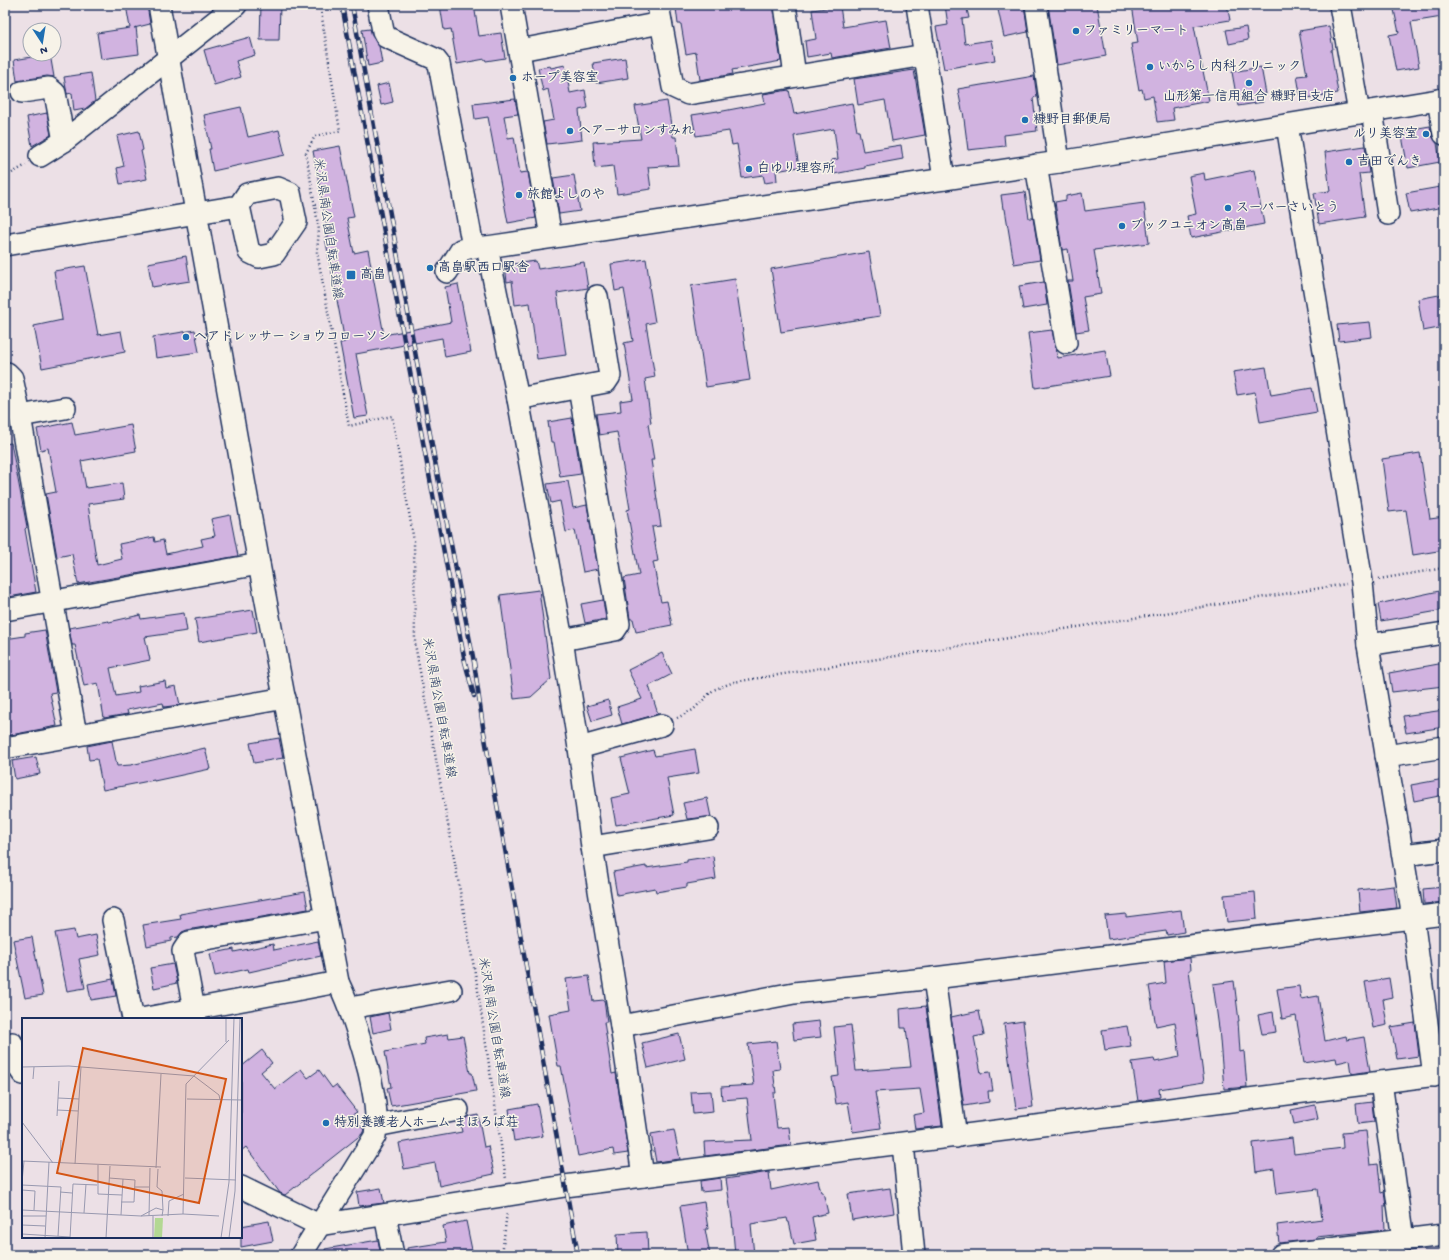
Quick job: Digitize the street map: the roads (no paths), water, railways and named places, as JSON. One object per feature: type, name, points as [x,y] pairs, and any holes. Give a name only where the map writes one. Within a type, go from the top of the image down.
[{"type":"street","points":[[159,5],[259,564],[338,982],[350,1008],[363,1048],[375,1098],[377,1113],[375,1136],[301,1255]]},
{"type":"street","points":[[40,156],[64,141],[236,5]]},
{"type":"street","points":[[378,5],[383,31],[386,37],[435,59],[439,64],[480,247],[518,399],[562,640],[579,748],[592,847],[621,1026],[643,1176]]},
{"type":"street","points":[[511,5],[520,50],[551,237]]},
{"type":"street","points":[[785,5],[795,76]]},
{"type":"street","points":[[917,5],[944,179]]},
{"type":"street","points":[[1036,5],[1059,162]]},
{"type":"street","points":[[1340,5],[1388,214]]},
{"type":"street","points":[[520,50],[660,14],[673,87],[688,94],[925,55]]},
{"type":"street","points":[[22,92],[49,88],[55,93],[64,141]]},
{"type":"street","points":[[447,272],[461,250],[1059,162],[1441,100],[1444,134]]},
{"type":"street","points":[[242,1187],[319,1225],[509,1195],[643,1176],[1439,1075],[1368,645],[1362,582],[1287,125]]},
{"type":"street","points":[[1036,165],[1066,343]]},
{"type":"street","points":[[5,245],[239,206]]},
{"type":"street","points":[[518,399],[606,382],[610,376],[597,296]]},
{"type":"street","points":[[5,373],[12,378],[20,416],[76,736]]},
{"type":"street","points":[[562,640],[615,630],[619,624],[579,388]]},
{"type":"street","points":[[20,416],[65,408]]},
{"type":"street","points":[[5,610],[259,564]]},
{"type":"street","points":[[1368,645],[1444,632]]},
{"type":"street","points":[[5,748],[285,698]]},
{"type":"street","points":[[579,748],[662,725]]},
{"type":"street","points":[[1386,756],[1444,747]]},
{"type":"street","points":[[592,847],[708,828]]},
{"type":"street","points":[[1403,856],[1444,850]]},
{"type":"street","points":[[621,1026],[794,993],[934,978],[1444,914]]},
{"type":"street","points":[[194,1009],[183,951],[189,942],[326,918]]},
{"type":"street","points":[[114,920],[133,1018]]},
{"type":"street","points":[[934,978],[956,1137]]},
{"type":"street","points":[[146,1018],[338,982]]},
{"type":"street","points":[[350,1008],[451,990]]},
{"type":"street","points":[[13,1043],[22,1072]]},
{"type":"street","points":[[1380,1082],[1403,1240]]},
{"type":"street","points":[[376,1126],[458,1110]]},
{"type":"street","points":[[903,1144],[914,1255]]},
{"type":"street","points":[[385,1215],[393,1255]]},
{"type":"street","points":[[1281,1255],[1444,1235]]},
{"type":"railway","points":[[342,5],[428,469],[465,662],[474,696]]},
{"type":"railway","points":[[352,5],[436,467],[474,662],[483,727],[578,1255]]},
{"type":"place","name":"ファミリーマート","points":[[1076,31]]},
{"type":"place","name":"いからし内科クリニック","points":[[1150,67]]},
{"type":"place","name":"ホープ美容室","points":[[513,78]]},
{"type":"place","name":"山形第一信用組合 糠野目支店","points":[[1249,83]]},
{"type":"place","name":"糠野目郵便局","points":[[1025,120]]},
{"type":"place","name":"ヘアーサロンすみれ","points":[[570,131]]},
{"type":"place","name":"ルリ美容室","points":[[1426,134]]},
{"type":"place","name":"吉田でんき","points":[[1349,162]]},
{"type":"place","name":"白ゆり理容所","points":[[749,169]]},
{"type":"place","name":"旅館よしのや","points":[[519,195]]},
{"type":"place","name":"スーパーさいとう","points":[[1228,208]]},
{"type":"place","name":"ブックユニオン高畠","points":[[1122,226]]},
{"type":"place","name":"高畠駅西口駅舎","points":[[430,268]]},
{"type":"place","name":"高畠","points":[[351,275]]},
{"type":"place","name":"ヘアドレッサー ショウコローソン","points":[[186,337]]},
{"type":"place","name":"特別養護老人ホーム まほろば荘","points":[[326,1123]]}]
